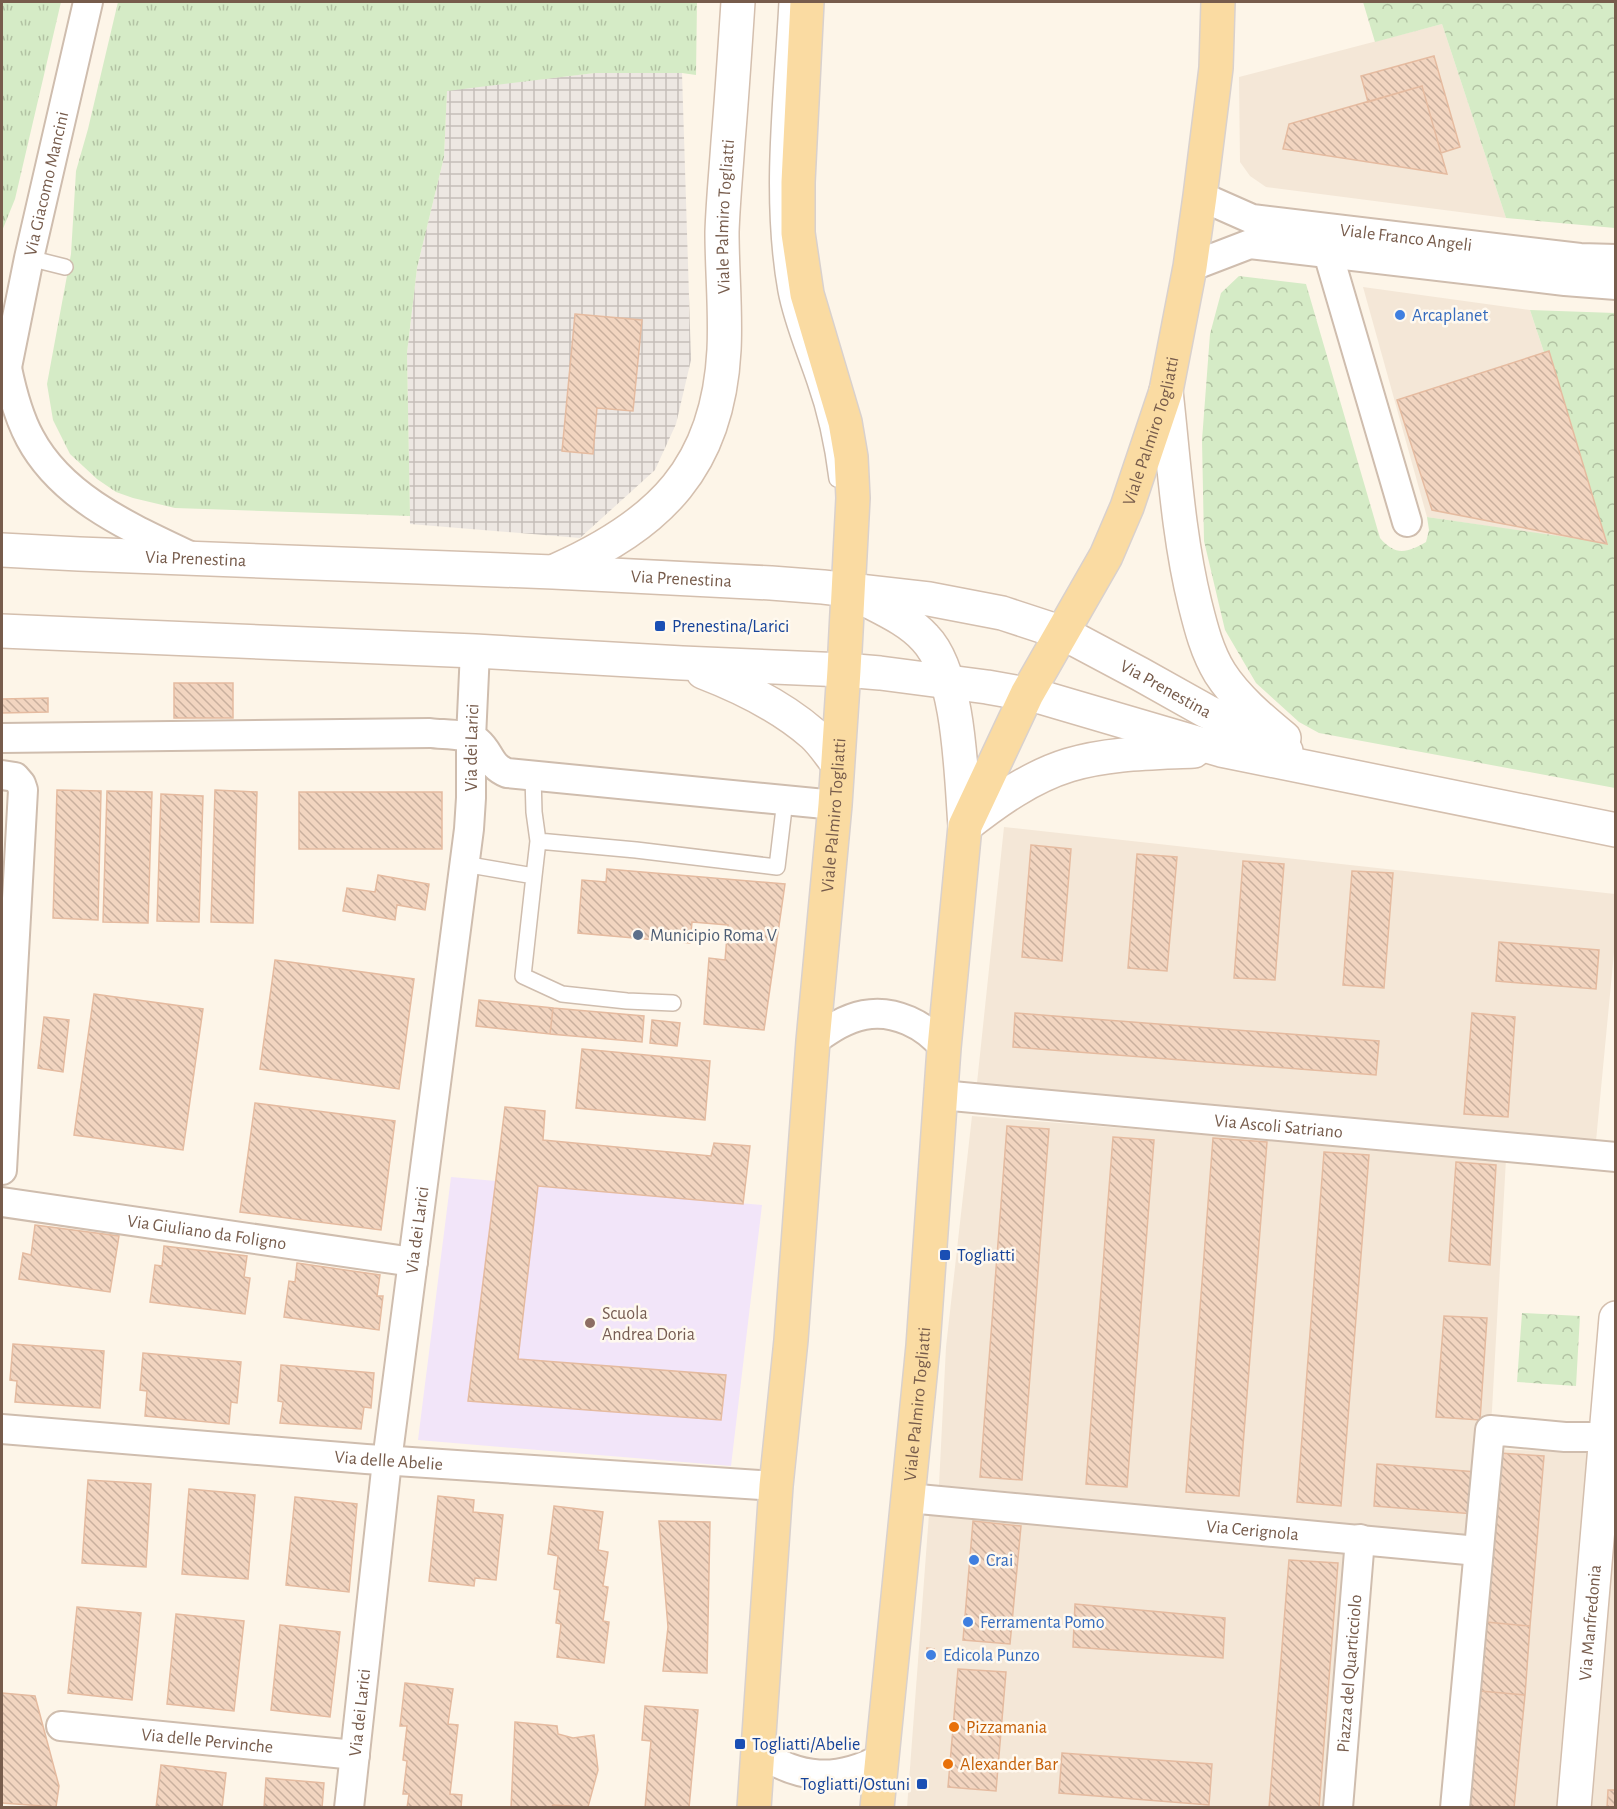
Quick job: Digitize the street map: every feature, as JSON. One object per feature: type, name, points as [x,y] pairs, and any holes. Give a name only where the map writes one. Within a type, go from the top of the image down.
[{"type":"main road","name":"Viale Palmiro Togliatti","points":[[553,572],[597,551],[650,516],[686,475],[712,425],[719,396],[724,349],[723,218],[738,2]]},
{"type":"main road","name":"Viale Palmiro Togliatti","points":[[754,1808],[777,1486],[791,1340],[813,1041],[835,805],[853,498],[851,457],[840,403],[807,294],[798,233],[798,172],[807,2]]},
{"type":"main road","name":"Viale Palmiro Togliatti","points":[[965,826],[1027,694],[1106,556],[1127,507],[1166,391],[1190,267],[1200,196],[1216,68],[1218,2]]},
{"type":"main road","points":[[1166,391],[1184,546],[1190,582],[1208,649],[1220,672],[1243,700],[1322,770]]},
{"type":"main road","name":"Via Prenestina","points":[[2,550],[771,583],[908,596],[982,608],[1063,633],[1206,711],[1322,770]]},
{"type":"main road","name":"Viale Palmiro Togliatti","points":[[848,590],[920,633],[936,653],[948,682],[960,764],[965,826],[944,1048],[923,1346],[878,1808]]},
{"type":"main road","name":"Via Prenestina","points":[[2,631],[475,651],[844,670],[948,682],[1027,694],[1221,750],[1616,830]]},
{"type":"main road","points":[[682,663],[744,689],[794,719],[818,740],[837,762]]},
{"type":"main road","points":[[965,826],[1021,787],[1066,766],[1116,756],[1221,750]]},
{"type":"main road","name":"Via Manfredonia","points":[[1574,1808],[1616,1318]]},
{"type":"street","name":"Via Giacomo Mancini","points":[[88,2],[29,258],[4,379],[12,391],[22,421],[35,446],[49,466],[71,487],[98,509],[197,559]]},
{"type":"street","name":"Viale Franco Angeli","points":[[1200,196],[1252,219],[1580,258],[1616,259]]},
{"type":"street","name":"Viale Franco Angeli","points":[[1190,267],[1250,244],[1616,285]]},
{"type":"street","name":"Viale Franco Angeli","points":[[1329,253],[1407,522]]},
{"type":"street","name":"Via dei Larici","points":[[349,1808],[387,1461],[464,864],[471,798],[475,651]]},
{"type":"street","points":[[2,738],[430,733],[471,738],[480,743],[492,763],[507,773],[835,805]]},
{"type":"street","points":[[2,775],[15,777],[23,790],[2,1170]]},
{"type":"street","points":[[813,1041],[840,1023],[863,1015],[875,1014],[909,1021],[929,1031],[944,1048]]},
{"type":"street","name":"Via Ascoli Satriano","points":[[941,1095],[1616,1157]]},
{"type":"street","name":"Via Giuliano da Foligno","points":[[2,1202],[413,1262]]},
{"type":"street","name":"Via delle Abelie","points":[[2,1430],[387,1461],[777,1486]]},
{"type":"street","points":[[1455,1808],[1490,1430],[1564,1437],[1605,1437]]},
{"type":"street","name":"Via Cerignola","points":[[908,1498],[1478,1551]]},
{"type":"street","name":"Piazza del Quarticciolo","points":[[1338,1808],[1360,1539]]},
{"type":"street","name":"Via delle Pervinche","points":[[61,1726],[355,1755]]},
{"type":"street","points":[[757,1751],[787,1768],[802,1773],[831,1775],[854,1771],[882,1758]]},
{"type":"lane","name":"Viale Palmiro Togliatti","points":[[787,2],[777,178],[782,264],[793,320],[816,384],[834,457],[839,495],[837,528],[839,558],[848,590]]},
{"type":"lane","points":[[29,258],[65,267]]},
{"type":"lane","points":[[533,776],[538,841],[523,976],[562,994],[673,1003]]},
{"type":"lane","points":[[538,841],[777,867],[785,800]]},
{"type":"lane","points":[[464,864],[534,876]]},
{"type":"shaded area","points":[[1442,24],[1506,218],[1266,187],[1250,176],[1240,162],[1239,77]]},
{"type":"shaded area","points":[[595,73],[682,73],[691,360],[676,424],[655,470],[580,538],[410,524],[407,353],[417,268],[444,157],[447,90]]},
{"type":"shaded area","points":[[1363,287],[1530,310],[1607,544],[1427,517]]},
{"type":"shaded area","points":[[1004,827],[1615,894],[1615,942],[1596,1141],[977,1083]]},
{"type":"shaded area","points":[[972,1116],[1506,1159],[1488,1449],[1615,1453],[1615,1807],[1460,1807],[1479,1536],[939,1485],[946,1347]]},
{"type":"shaded area","name":"Scuola Andrea Doria","points":[[451,1177],[762,1205],[731,1466],[418,1440]]},
{"type":"shaded area","points":[[929,1514],[1345,1554],[1326,1807],[907,1808]]},
{"type":"green space","points":[[2,2],[61,2],[15,199],[2,231]]},
{"type":"green space","points":[[118,2],[697,2],[696,75],[595,73],[447,91],[444,157],[417,268],[407,353],[410,516],[175,508],[116,492],[97,479],[70,454],[53,420],[47,384],[71,254],[76,171]]},
{"type":"green space","points":[[1363,2],[1615,2],[1615,228],[1506,218],[1442,24],[1375,42]]},
{"type":"green space","points":[[1239,276],[1306,284],[1380,538],[1391,548],[1402,551],[1413,549],[1426,542],[1429,530],[1427,517],[1607,543],[1530,310],[1615,313],[1615,788],[1319,733],[1299,722],[1256,683],[1225,630],[1204,541],[1202,440],[1210,334],[1221,293]]},
{"type":"green space","points":[[1522,1313],[1580,1316],[1576,1386],[1517,1382]]},
{"type":"building","points":[[1434,56],[1460,147],[1441,153],[1422,86],[1368,102],[1361,76]]},
{"type":"building","points":[[1422,86],[1447,174],[1283,149],[1289,124]]},
{"type":"building","points":[[575,314],[642,320],[633,411],[597,408],[593,454],[562,451]]},
{"type":"building","points":[[1549,351],[1607,544],[1432,510],[1397,400]]},
{"type":"building","points":[[174,683],[233,683],[233,718],[174,718]]},
{"type":"building","points":[[48,698],[48,712],[2,713],[2,699]]},
{"type":"building","points":[[57,790],[101,791],[98,920],[53,918]]},
{"type":"building","points":[[215,790],[257,792],[253,923],[211,922]]},
{"type":"building","points":[[107,791],[152,792],[148,923],[103,922]]},
{"type":"building","points":[[299,792],[442,792],[442,849],[299,849]]},
{"type":"building","points":[[161,794],[203,796],[199,922],[157,921]]},
{"type":"building","points":[[1031,845],[1071,849],[1062,961],[1022,957]]},
{"type":"building","points":[[1137,854],[1177,857],[1167,971],[1128,968]]},
{"type":"building","points":[[1243,861],[1284,864],[1275,980],[1234,978]]},
{"type":"building","points":[[607,869],[785,884],[764,1030],[704,1024],[709,958],[725,960],[728,925],[692,922],[690,943],[578,933],[582,880],[606,882]]},
{"type":"building","points":[[1352,871],[1393,873],[1384,988],[1343,985]]},
{"type":"building","points":[[378,875],[429,884],[425,910],[397,905],[395,920],[343,911],[347,888],[375,892]]},
{"type":"building","points":[[1499,942],[1599,950],[1596,989],[1496,981]]},
{"type":"building","points":[[275,960],[414,979],[399,1089],[260,1069]]},
{"type":"building","points":[[94,994],[203,1009],[183,1150],[74,1135]]},
{"type":"building","points":[[479,1000],[553,1008],[550,1034],[476,1026]]},
{"type":"building","points":[[553,1008],[644,1016],[642,1042],[550,1034]]},
{"type":"building","points":[[1015,1013],[1379,1041],[1376,1075],[1013,1047]]},
{"type":"building","points":[[1472,1013],[1515,1017],[1508,1117],[1464,1114]]},
{"type":"building","points":[[44,1017],[69,1020],[63,1072],[38,1068]]},
{"type":"building","points":[[652,1020],[680,1023],[677,1046],[650,1043]]},
{"type":"building","points":[[582,1049],[710,1061],[705,1120],[576,1108]]},
{"type":"building","points":[[255,1103],[395,1121],[381,1230],[240,1212]]},
{"type":"building","points":[[505,1107],[545,1111],[543,1140],[711,1156],[714,1143],[750,1146],[743,1204],[538,1186],[518,1359],[726,1375],[721,1420],[468,1401]]},
{"type":"building","points":[[1007,1126],[1049,1129],[1022,1480],[980,1477]]},
{"type":"building","points":[[1113,1137],[1154,1140],[1127,1487],[1086,1484]]},
{"type":"building","points":[[1213,1138],[1267,1142],[1239,1496],[1186,1492]]},
{"type":"building","points":[[1324,1152],[1369,1155],[1341,1506],[1297,1502]]},
{"type":"building","points":[[1456,1162],[1496,1165],[1490,1265],[1449,1261]]},
{"type":"building","points":[[35,1225],[119,1236],[110,1292],[19,1279],[23,1253],[31,1255]]},
{"type":"building","points":[[164,1246],[247,1256],[244,1277],[250,1278],[245,1314],[150,1302],[155,1265],[162,1266]]},
{"type":"building","points":[[297,1263],[380,1275],[377,1296],[383,1296],[379,1330],[284,1317],[289,1281],[295,1282]]},
{"type":"building","points":[[1444,1316],[1487,1318],[1480,1420],[1436,1417]]},
{"type":"building","points":[[13,1344],[104,1351],[100,1408],[15,1402],[17,1381],[10,1380]]},
{"type":"building","points":[[143,1353],[241,1362],[237,1403],[231,1402],[229,1424],[145,1416],[147,1391],[140,1390]]},
{"type":"building","points":[[281,1365],[374,1373],[371,1408],[364,1407],[361,1429],[280,1423],[283,1402],[278,1401]]},
{"type":"building","points":[[1499,1453],[1544,1456],[1530,1626],[1486,1622]]},
{"type":"building","points":[[1377,1464],[1477,1472],[1474,1514],[1374,1506]]},
{"type":"building","points":[[88,1480],[151,1484],[146,1567],[82,1563]]},
{"type":"building","points":[[189,1489],[255,1495],[248,1579],[182,1574]]},
{"type":"building","points":[[438,1496],[474,1500],[473,1512],[503,1515],[496,1580],[475,1578],[474,1586],[429,1581]]},
{"type":"building","points":[[295,1497],[357,1504],[349,1592],[286,1585]]},
{"type":"building","points":[[554,1506],[603,1512],[598,1550],[608,1552],[603,1586],[608,1587],[603,1621],[609,1622],[604,1663],[557,1657],[561,1624],[556,1623],[560,1590],[554,1589],[558,1556],[548,1554]]},
{"type":"building","points":[[659,1521],[710,1522],[707,1673],[663,1671],[668,1627]]},
{"type":"building","points":[[973,1521],[1021,1526],[1010,1644],[963,1640]]},
{"type":"building","points":[[1289,1560],[1338,1563],[1319,1808],[1269,1808]]},
{"type":"building","points":[[1075,1604],[1225,1618],[1223,1658],[1073,1647]]},
{"type":"building","points":[[77,1607],[141,1613],[132,1700],[68,1693]]},
{"type":"building","points":[[176,1614],[244,1621],[234,1711],[167,1704]]},
{"type":"building","points":[[1486,1622],[1530,1626],[1525,1695],[1480,1691]]},
{"type":"building","points":[[280,1625],[340,1632],[330,1717],[271,1710]]},
{"type":"building","points":[[927,1648],[934,1649],[934,1661],[927,1660]]},
{"type":"building","points":[[958,1669],[1006,1672],[996,1791],[948,1787]]},
{"type":"building","points":[[405,1683],[453,1689],[448,1724],[458,1725],[450,1794],[462,1795],[461,1808],[407,1808],[409,1794],[403,1794],[407,1761],[403,1760],[407,1726],[400,1726]]},
{"type":"building","points":[[1480,1691],[1525,1695],[1514,1808],[1470,1808]]},
{"type":"building","points":[[2,1693],[35,1696],[59,1786],[56,1807],[2,1803]]},
{"type":"building","points":[[645,1706],[698,1710],[689,1808],[645,1808],[651,1741],[642,1740]]},
{"type":"building","points":[[515,1722],[557,1726],[558,1734],[573,1738],[594,1735],[598,1770],[588,1807],[553,1805],[551,1808],[511,1808]]},
{"type":"building","points":[[1062,1753],[1212,1764],[1209,1805],[1059,1793]]},
{"type":"building","points":[[161,1765],[226,1773],[222,1808],[156,1808]]},
{"type":"building","points":[[266,1778],[324,1783],[322,1808],[264,1808]]},
{"type":"building","points":[[1608,1790],[1616,1790],[1616,1808],[1607,1808]]},
{"type":"place","name":"Arcaplanet","points":[[1400,315]]},
{"type":"place","name":"Prenestina/Larici","points":[[660,626]]},
{"type":"place","name":"Municipio Roma V","points":[[638,935]]},
{"type":"place","name":"Togliatti","points":[[945,1255]]},
{"type":"place","name":"Scuola Andrea Doria","points":[[590,1323]]},
{"type":"place","name":"Crai","points":[[974,1560]]},
{"type":"place","name":"Ferramenta Pomo","points":[[968,1622]]},
{"type":"place","name":"Edicola Punzo","points":[[931,1655]]},
{"type":"place","name":"Pizzamania","points":[[954,1727]]},
{"type":"place","name":"Togliatti/Abelie","points":[[740,1744]]},
{"type":"place","name":"Alexander Bar","points":[[948,1764]]},
{"type":"place","name":"Togliatti/Ostuni","points":[[922,1784]]}]
